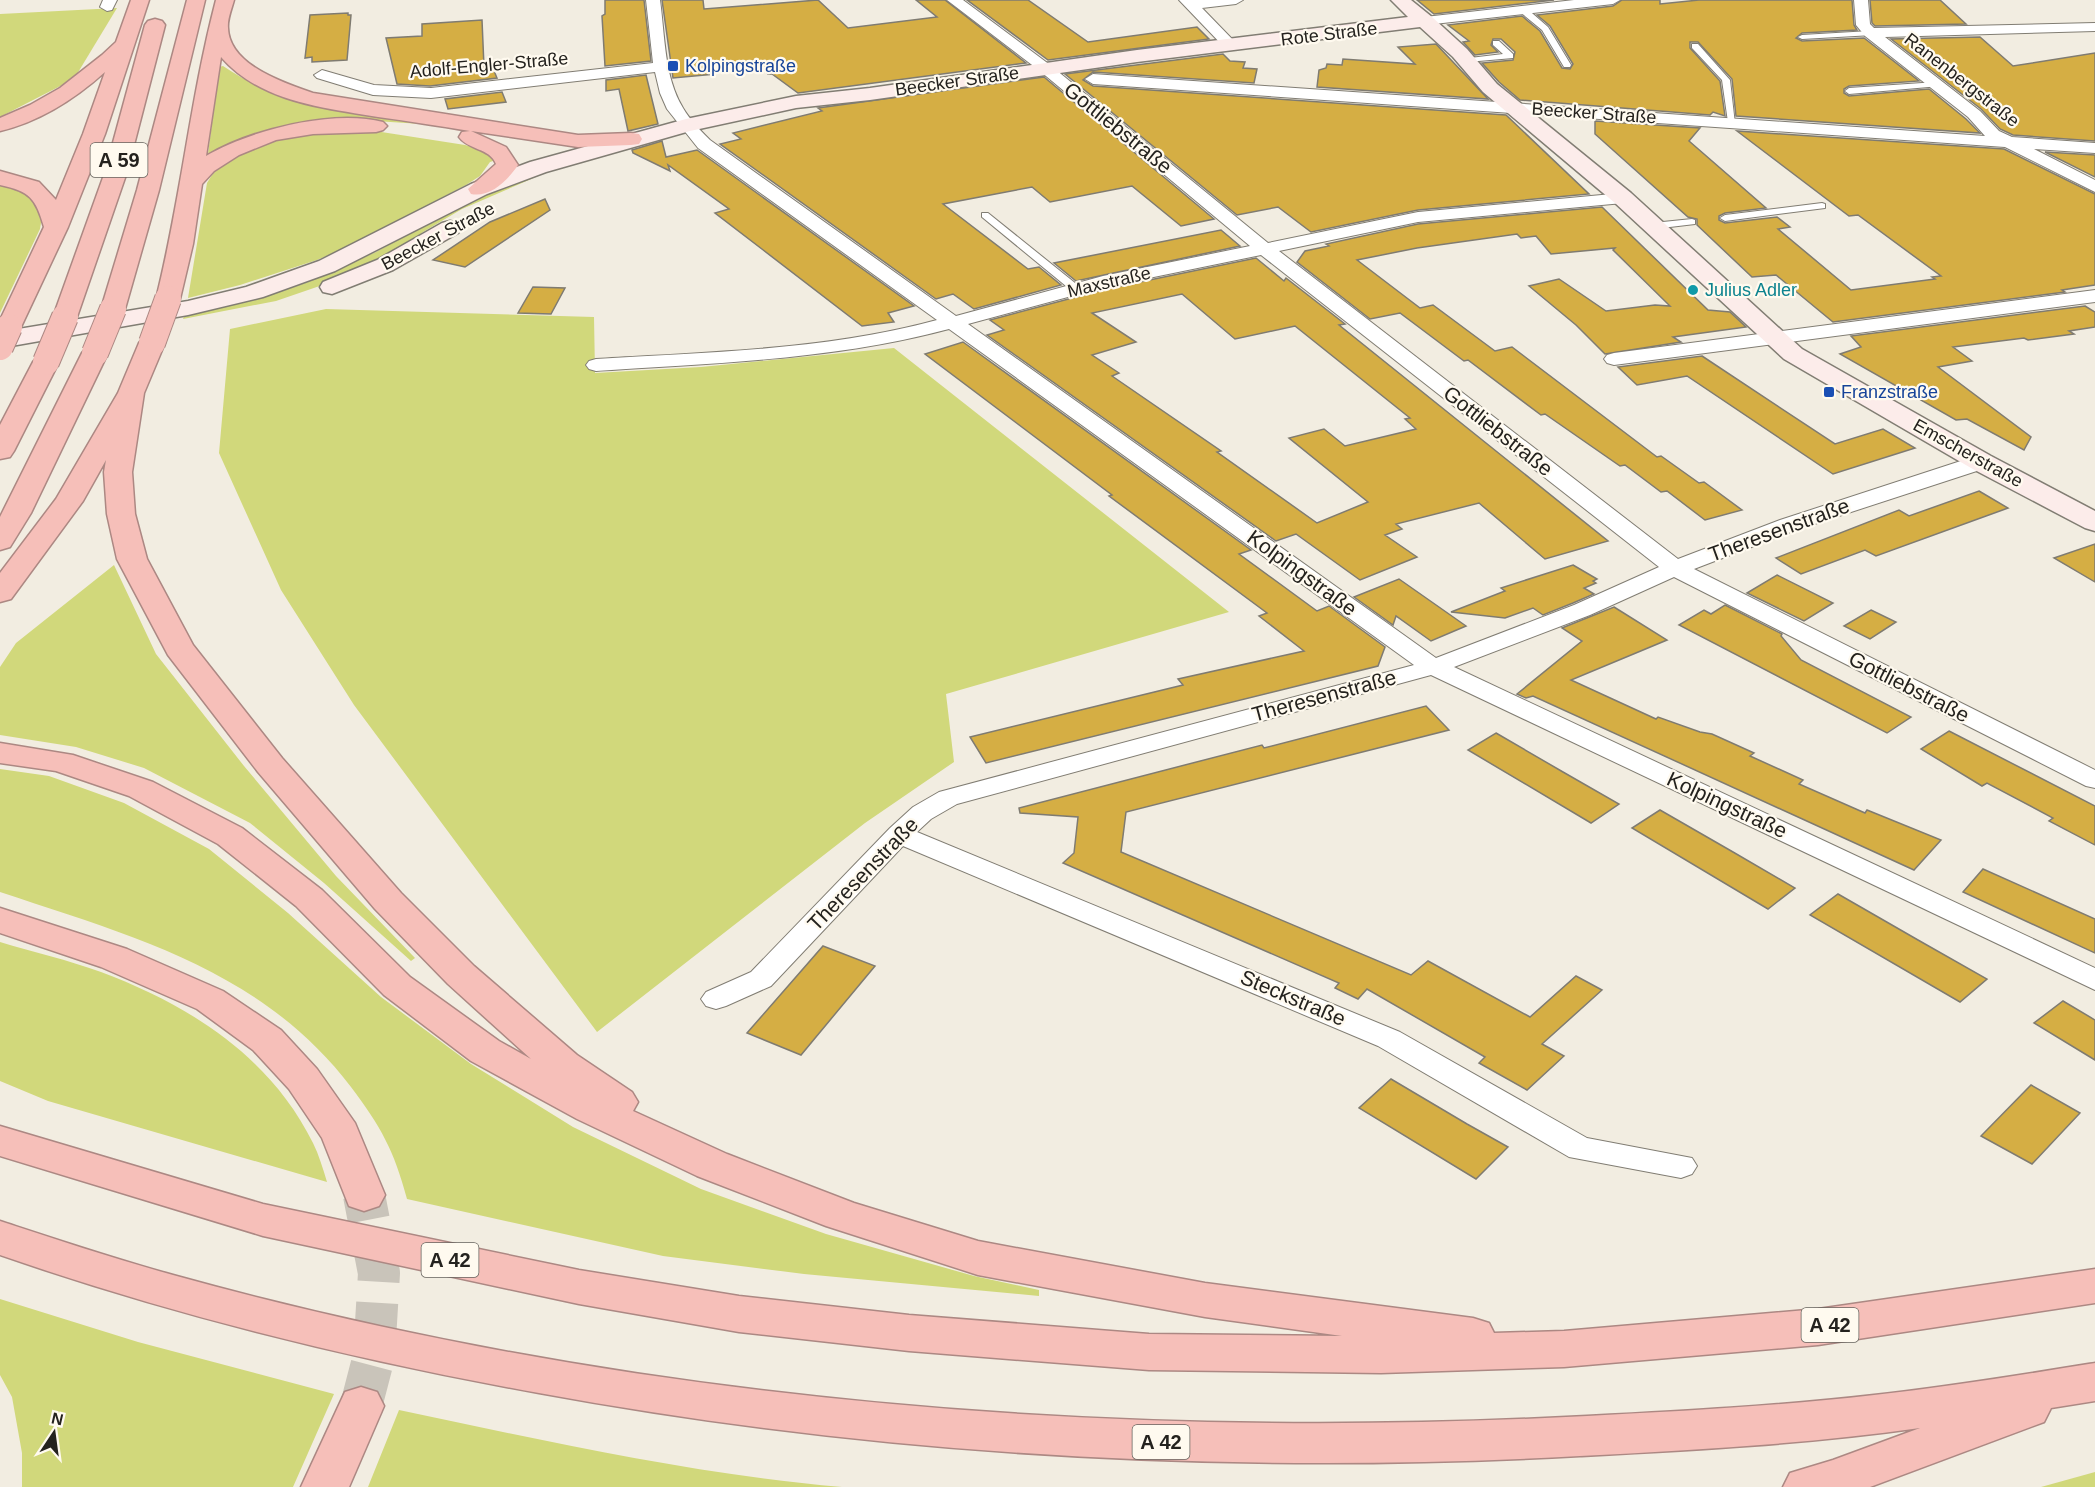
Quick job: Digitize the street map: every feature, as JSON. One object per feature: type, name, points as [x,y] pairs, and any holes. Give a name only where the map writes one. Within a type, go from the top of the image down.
[{"type":"highway","name":"A 59","points":[[0,541],[27,493],[95,353],[113,309],[148,190],[196,0]]},
{"type":"highway","points":[[0,593],[69,501],[131,393],[152,343],[168,299],[183,238],[190,184],[218,27],[225,0]]},
{"type":"highway","name":"A 59","points":[[0,451],[46,362],[66,317],[116,172],[139,79],[150,4]]},
{"type":"highway","points":[[3,338],[56,227],[94,134],[126,44],[150,4]]},
{"type":"highway","points":[[218,27],[228,53],[246,71],[279,88],[317,101],[589,152]]},
{"type":"highway","points":[[0,125],[62,98],[88,79],[126,44]]},
{"type":"highway","points":[[190,184],[212,162],[240,146],[273,135],[316,127],[387,126],[589,152]]},
{"type":"highway","points":[[470,137],[503,154],[507,165],[479,189]]},
{"type":"highway","points":[[0,178],[15,181],[41,192],[51,210],[56,227]]},
{"type":"highway","points":[[131,393],[118,472],[121,514],[132,559],[179,648],[270,765],[388,901],[460,975],[563,1065],[712,1165]]},
{"type":"highway","points":[[0,753],[61,762],[141,789],[230,836],[309,898],[397,986],[485,1052],[591,1109],[712,1165],[841,1215],[978,1258],[1205,1300],[1564,1349]]},
{"type":"highway","points":[[0,920],[114,958],[210,1000],[267,1040],[303,1079],[341,1134],[364,1195]]},
{"type":"highway","name":"A 42","points":[[0,1141],[263,1220],[579,1287],[739,1314],[909,1333],[1149,1352],[1381,1355],[1564,1349],[1818,1327],[2095,1286]]},
{"type":"highway","name":"A 42","points":[[0,1238],[70,1263],[234,1308],[395,1347],[533,1374],[686,1400],[976,1433],[1122,1442],[1316,1445],[1512,1442],[1803,1422],[1984,1401],[2095,1382]]},
{"type":"highway","points":[[1807,1487],[1834,1480],[2095,1382]]},
{"type":"highway","points":[[325,1487],[361,1406]]},
{"type":"street","name":"Kolpingstraße","points":[[653,0],[662,67],[671,101],[690,129],[704,144],[1433,667],[1977,922],[2095,980]]},
{"type":"street","name":"Gottliebstraße","points":[[954,0],[1044,68],[1263,248],[1675,568],[1723,595],[2095,780]]},
{"type":"street","points":[[1188,2],[1236,0]]},
{"type":"street","name":"Emscherstraße","points":[[1400,0],[1465,56],[1567,133],[1623,198]]},
{"type":"street","name":"Rote Straße","points":[[1044,68],[1522,9],[1613,0]]},
{"type":"street","points":[[1861,0],[1863,25],[1870,33],[2095,27]]},
{"type":"street","points":[[1188,2],[1230,45]]},
{"type":"street","name":"Ranenbergstraße","points":[[1870,33],[1974,114],[1993,134],[2095,187]]},
{"type":"street","name":"Emscherstraße","points":[[1465,56],[1490,88],[1623,198],[1793,354],[1981,462],[2095,522]]},
{"type":"street","name":"Adolf-Engler-Straße","points":[[322,75],[373,90],[430,93],[662,67]]},
{"type":"street","name":"Beecker Straße","points":[[0,357],[212,318],[301,298],[385,266],[589,152],[796,102],[870,94],[1044,68]]},
{"type":"street","name":"Beecker Straße","points":[[1093,79],[2095,148]]},
{"type":"street","name":"Beecker Straße","points":[[3,338],[188,308],[254,292],[353,255],[479,189],[538,167],[631,139],[690,129]]},
{"type":"street","name":"Maxstraße","points":[[596,365],[780,353],[905,335],[1076,289],[1418,217],[1623,198]]},
{"type":"street","points":[[1614,360],[1772,337],[2095,296]]},
{"type":"street","name":"Theresenstraße","points":[[716,999],[761,979],[899,834],[922,813],[948,798],[1433,667],[1582,610],[1675,568],[1788,525],[1981,462]]},
{"type":"street","name":"Steckstraße","points":[[899,834],[1389,1039],[1581,1149],[1681,1166]]},
{"type":"lane","points":[[1522,9],[1545,29],[1567,65]]},
{"type":"lane","points":[[1802,37],[1870,33]]},
{"type":"lane","points":[[1465,56],[1510,56],[1496,43]]},
{"type":"lane","points":[[1695,46],[1726,80],[1732,122]]},
{"type":"lane","points":[[1849,91],[1937,84]]},
{"type":"lane","points":[[1725,219],[1822,206]]},
{"type":"lane","points":[[985,215],[1076,289]]},
{"type":"lane","points":[[1653,226],[1692,222]]},
{"type":"green space","points":[[117,8],[74,79],[0,117],[0,14]]},
{"type":"green space","points":[[223,66],[244,79],[287,97],[354,111],[550,141],[547,143],[421,124],[360,120],[287,126],[263,132],[208,154],[219,67]]},
{"type":"green space","points":[[375,131],[465,145],[487,151],[496,160],[490,162],[480,176],[466,185],[348,247],[317,260],[240,285],[188,298],[207,183],[220,165],[238,152],[259,143],[307,134]]},
{"type":"green space","points":[[559,167],[462,209],[423,232],[404,248],[340,279],[276,301],[183,319],[185,314],[271,295],[308,282],[376,252],[486,191]]},
{"type":"green space","points":[[0,182],[33,193],[43,211],[40,229],[0,313]]},
{"type":"green space","points":[[326,309],[594,317],[595,373],[701,367],[894,348],[1229,612],[946,694],[954,762],[865,823],[597,1032],[354,705],[281,590],[219,453],[230,329]]},
{"type":"green space","points":[[114,565],[156,654],[244,766],[336,876],[415,958],[411,961],[324,883],[250,823],[144,768],[76,747],[0,735],[0,667],[16,643]]},
{"type":"green space","points":[[0,769],[49,776],[124,803],[209,849],[288,913],[381,997],[471,1064],[573,1127],[701,1189],[826,1234],[974,1276],[1039,1290],[1039,1296],[804,1274],[663,1256],[407,1199],[397,1166],[385,1140],[361,1101],[316,1047],[277,1013],[236,985],[192,962],[146,942],[0,892]]},
{"type":"green space","points":[[0,942],[89,968],[134,985],[165,1000],[224,1037],[274,1084],[295,1112],[315,1148],[327,1182],[48,1101],[0,1081]]},
{"type":"green space","points":[[0,1299],[138,1342],[334,1394],[293,1487],[22,1487],[22,1453],[12,1397],[0,1375]]},
{"type":"green space","points":[[399,1410],[564,1445],[675,1465],[842,1487],[368,1487]]},
{"type":"green space","points":[[2095,1472],[2095,1487],[2041,1487]]},
{"type":"building","points":[[605,0],[644,0],[651,61],[605,66],[602,16],[605,14]]},
{"type":"building","points":[[662,0],[703,0],[704,9],[818,0],[848,28],[937,17],[916,0],[945,0],[1026,63],[798,93],[772,74],[768,74],[758,60],[712,65],[715,74],[673,78]]},
{"type":"building","points":[[967,0],[1028,0],[1088,42],[1197,27],[1209,39],[1048,60]]},
{"type":"building","points":[[1417,0],[1554,0],[1434,14]]},
{"type":"building","points":[[1622,0],[1660,0],[1660,4],[1699,0],[1852,0],[1854,25],[1857,30],[1802,33],[1796,38],[1802,41],[1864,38],[1919,81],[1849,86],[1844,89],[1844,93],[1849,96],[1929,89],[1980,133],[1736,116],[1732,79],[1698,42],[1690,42],[1690,48],[1720,81],[1725,116],[1713,112],[1710,115],[1520,100],[1482,63],[1513,60],[1515,52],[1501,39],[1493,39],[1491,45],[1498,52],[1475,55],[1463,42],[1469,41],[1448,25],[1522,16],[1540,31],[1562,68],[1570,69],[1573,64],[1550,26],[1537,15],[1613,6]]},
{"type":"building","points":[[1870,0],[1940,0],[1966,24],[1875,26],[1872,23]]},
{"type":"building","points":[[348,13],[351,15],[347,60],[312,62],[312,57],[305,58],[310,15]]},
{"type":"building","points":[[482,20],[484,67],[492,66],[497,78],[430,86],[397,84],[386,38],[422,36],[422,24]]},
{"type":"building","points":[[1980,37],[2013,66],[2095,53],[2095,141],[2013,135],[2000,129],[1981,109],[1891,39]]},
{"type":"building","points":[[1436,44],[1488,99],[1317,87],[1319,70],[1326,68],[1327,64],[1342,65],[1343,59],[1415,64],[1398,47]]},
{"type":"building","points":[[1223,54],[1230,61],[1245,62],[1243,68],[1257,69],[1254,83],[1093,72],[1083,80],[1093,86],[1506,115],[1589,194],[1418,210],[1311,232],[1278,207],[1237,215],[1065,74]]},
{"type":"building","points":[[646,75],[658,124],[628,131],[619,89],[606,91],[606,80]]},
{"type":"building","points":[[1044,77],[1214,219],[1181,226],[1132,186],[1050,202],[1032,187],[943,204],[1028,269],[1039,267],[1061,285],[974,309],[953,294],[936,299],[720,144],[741,139],[733,133],[822,111],[818,108]]},
{"type":"building","points":[[502,92],[506,102],[448,109],[445,99]]},
{"type":"building","points":[[1595,121],[1700,128],[1689,141],[1766,208],[1725,213],[1719,216],[1719,220],[1725,223],[1777,217],[1790,227],[1778,229],[1851,290],[1935,279],[1932,277],[1941,276],[1858,215],[1849,216],[1737,131],[2004,149],[2095,194],[2095,285],[2062,290],[2065,292],[1833,322],[1776,275],[1752,277],[1697,225],[1697,219],[1688,217],[1595,134]]},
{"type":"building","points":[[662,141],[666,157],[697,150],[914,306],[888,313],[894,322],[862,326],[715,213],[729,209],[668,165],[670,171],[633,153],[632,150]]},
{"type":"building","points":[[2045,152],[2095,155],[2095,177]]},
{"type":"building","points":[[545,199],[550,210],[465,267],[433,260],[490,222]]},
{"type":"building","points":[[1602,207],[1708,310],[1730,312],[1746,327],[1673,337],[1681,342],[1605,354],[1576,325],[1529,286],[1559,279],[1606,311],[1655,305],[1670,306],[1613,250],[1615,248],[1551,254],[1536,236],[1521,238],[1517,234],[1417,248],[1357,260],[1420,308],[1433,305],[1495,351],[1512,347],[1657,457],[1661,456],[1699,483],[1704,482],[1742,510],[1705,520],[1667,491],[1661,492],[1625,465],[1620,466],[1545,414],[1541,415],[1400,313],[1370,319],[1297,262],[1305,251],[1329,246],[1326,244],[1418,224]]},
{"type":"building","points":[[1221,230],[1240,246],[1076,281],[1054,263]]},
{"type":"building","points":[[1256,258],[1284,281],[1286,278],[1345,324],[1339,325],[1608,541],[1545,559],[1479,503],[1396,524],[1402,529],[1385,535],[1417,557],[1360,580],[1296,534],[1276,541],[987,335],[1004,330],[990,320],[1106,289]],"holes":[[[1182,294],[1235,339],[1295,326],[1410,418],[1405,419],[1416,429],[1345,446],[1324,429],[1289,438],[1368,502],[1317,523],[1217,452],[1221,451],[1112,376],[1119,373],[1092,355],[1136,342],[1092,313]]]},
{"type":"building","points":[[533,287],[565,288],[551,314],[518,313]]},
{"type":"building","points":[[2085,306],[2095,312],[2095,327],[2069,331],[2074,334],[1953,347],[1972,361],[1938,367],[2031,437],[2024,450],[1967,419],[1956,420],[1840,354],[1861,347],[1851,336]]},
{"type":"building","points":[[963,342],[1251,550],[1239,554],[1317,611],[1329,606],[1385,647],[1378,666],[986,763],[970,737],[1183,685],[1178,679],[1304,651],[1259,616],[1267,613],[1109,496],[1112,495],[925,354]]},
{"type":"building","points":[[1702,356],[1835,444],[1883,429],[1915,448],[1833,474],[1687,376],[1637,385],[1618,367]]},
{"type":"building","points":[[1979,491],[2008,508],[1876,556],[1865,550],[1801,574],[1776,558],[1899,510],[1909,516]]},
{"type":"building","points":[[2095,544],[2095,582],[2054,558]]},
{"type":"building","points":[[1573,565],[1597,579],[1593,581],[1596,583],[1584,588],[1594,594],[1543,615],[1533,608],[1505,618],[1451,612],[1505,591],[1501,588]]},
{"type":"building","points":[[1777,575],[1833,603],[1804,621],[1747,593]]},
{"type":"building","points":[[1399,579],[1466,626],[1431,641],[1396,616],[1393,625],[1354,597]]},
{"type":"building","points":[[1725,605],[1782,634],[1781,636],[1801,660],[1911,717],[1887,733],[1679,625],[1704,610],[1711,614]]},
{"type":"building","points":[[1614,607],[1667,640],[1571,680],[1656,719],[1658,717],[1712,734],[1754,753],[1750,756],[1803,780],[1799,784],[1865,813],[1867,810],[1941,840],[1914,870],[1533,696],[1526,698],[1517,694],[1582,641],[1562,628]]},
{"type":"building","points":[[1871,610],[1896,622],[1870,639],[1844,626]]},
{"type":"building","points":[[1426,706],[1449,730],[1126,812],[1121,852],[1411,975],[1428,961],[1530,1017],[1576,976],[1602,990],[1542,1044],[1564,1056],[1527,1090],[1479,1063],[1485,1057],[1367,989],[1358,999],[1335,988],[1339,983],[1063,863],[1074,853],[1078,817],[1020,813],[1019,808],[1262,745],[1264,748]]},
{"type":"building","points":[[1949,731],[2095,806],[2095,845],[2049,821],[2053,818],[1987,783],[1982,786],[1921,749]]},
{"type":"building","points":[[1496,733],[1619,804],[1591,823],[1468,750]]},
{"type":"building","points":[[1660,810],[1795,888],[1768,909],[1632,828]]},
{"type":"building","points":[[1983,869],[2095,919],[2095,953],[1963,892]]},
{"type":"building","points":[[1838,894],[1987,979],[1960,1002],[1810,915]]},
{"type":"building","points":[[823,946],[875,966],[801,1055],[747,1033]]},
{"type":"building","points":[[2063,1001],[2095,1020],[2095,1060],[2034,1023]]},
{"type":"building","points":[[1391,1079],[1508,1147],[1476,1179],[1359,1108]]},
{"type":"building","points":[[2031,1085],[2080,1113],[2032,1164],[1981,1136]]},
{"type":"tunnel","points":[[361,1406],[374,1356],[379,1273],[364,1195]]},
{"type":"place","name":"Kolpingstraße","points":[[673,66]]},
{"type":"place","name":"Julius Adler","points":[[1693,290]]},
{"type":"place","name":"Franzstraße","points":[[1829,392]]}]
